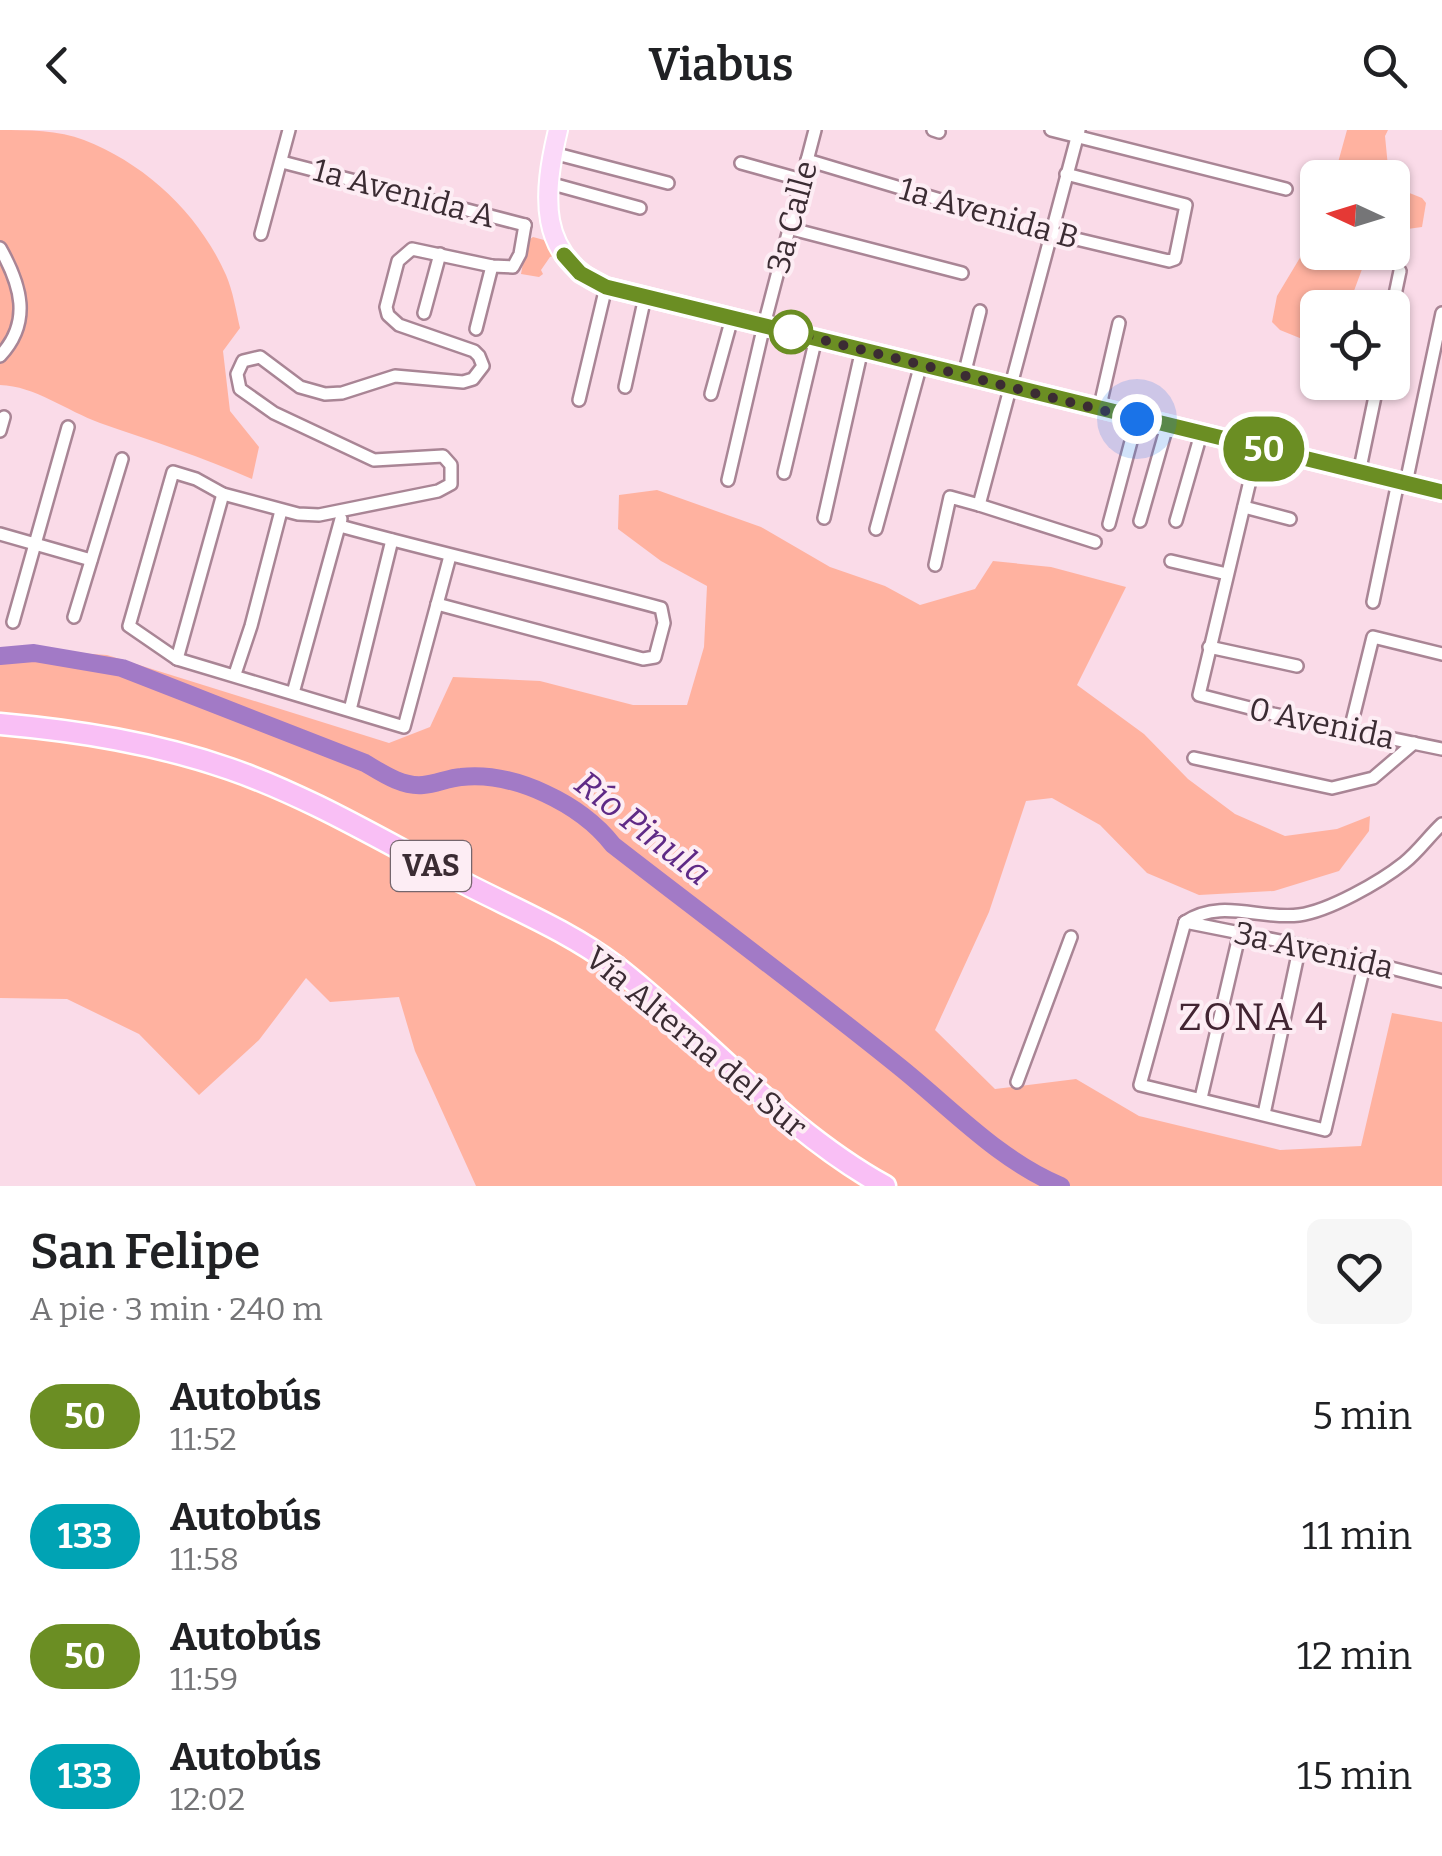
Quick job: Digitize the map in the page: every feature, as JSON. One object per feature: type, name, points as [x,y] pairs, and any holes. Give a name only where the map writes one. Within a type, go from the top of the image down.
[{"type":"highway","name":"Vía Alterna del Sur","points":[[0,724],[102,736],[180,753],[233,770],[311,804],[600,956],[798,1135]]},
{"type":"highway","name":"Vía Alterna del Sur","points":[[0,736],[100,746],[176,762],[276,798],[368,843],[611,977],[860,1186]]},
{"type":"highway","name":"Vía Alterna del Sur","points":[[818,1150],[884,1186]]},
{"type":"main road","points":[[558,130],[548,182],[552,235],[580,273],[606,287],[1442,492]]},
{"type":"street","points":[[261,234],[289,130]]},
{"type":"street","name":"3a Calle","points":[[728,480],[815,130]]},
{"type":"street","points":[[1051,130],[1286,189]]},
{"type":"street","points":[[979,505],[1078,134]]},
{"type":"street","points":[[553,153],[668,183]]},
{"type":"street","name":"1a Avenida B","points":[[808,160],[1051,233],[1172,261],[1187,206],[1066,174]]},
{"type":"street","name":"1a Avenida A","points":[[282,162],[526,225]]},
{"type":"street","points":[[740,162],[802,180]]},
{"type":"street","points":[[548,182],[640,208]]},
{"type":"street","points":[[450,556],[404,726],[177,659],[129,626],[173,472],[223,494],[281,511],[318,515],[446,488],[452,479],[451,465],[442,456],[374,460],[334,443],[274,412],[240,389],[239,367],[242,361],[260,356],[300,387],[325,394],[396,376],[473,380],[482,366],[480,356],[467,347],[399,326],[388,315],[386,307],[402,255],[412,249],[492,266],[515,266],[526,225],[549,216]]},
{"type":"street","points":[[788,228],[962,273]]},
{"type":"street","points":[[0,248],[22,310],[18,330],[0,356]]},
{"type":"street","points":[[424,312],[440,254]]},
{"type":"street","points":[[476,329],[492,266]]},
{"type":"street","points":[[1396,290],[1400,271]]},
{"type":"street","points":[[579,400],[606,287]]},
{"type":"street","points":[[625,387],[645,297]]},
{"type":"street","points":[[964,375],[980,310]]},
{"type":"street","points":[[1373,602],[1440,335],[1442,313]]},
{"type":"street","points":[[711,394],[732,318]]},
{"type":"street","points":[[1099,410],[1119,323]]},
{"type":"street","points":[[784,473],[816,338]]},
{"type":"street","points":[[824,518],[862,349]]},
{"type":"street","points":[[876,530],[922,364]]},
{"type":"street","points":[[1359,473],[1374,400]]},
{"type":"street","points":[[0,431],[4,417]]},
{"type":"street","points":[[1109,524],[1137,419]]},
{"type":"street","points":[[1140,521],[1167,426]]},
{"type":"street","points":[[12,622],[68,427]]},
{"type":"street","points":[[1176,520],[1201,434]]},
{"type":"street","points":[[1258,447],[1209,647],[1297,666]]},
{"type":"street","points":[[74,617],[122,459]]},
{"type":"street","points":[[177,659],[223,494]]},
{"type":"street","points":[[935,565],[950,497],[1095,542]]},
{"type":"street","points":[[1244,507],[1290,519]]},
{"type":"street","points":[[293,694],[342,509]]},
{"type":"street","points":[[235,674],[281,511]]},
{"type":"street","points":[[340,526],[661,608],[664,623],[655,656],[643,659],[437,604]]},
{"type":"street","points":[[0,534],[91,560]]},
{"type":"street","points":[[350,710],[392,540]]},
{"type":"street","points":[[1170,560],[1227,574]]},
{"type":"street","points":[[1350,730],[1373,637],[1442,654]]},
{"type":"street","name":"0 Avenida","points":[[1209,647],[1198,690],[1203,697],[1442,749]]},
{"type":"street","points":[[1194,758],[1332,788],[1373,778],[1414,743]]},
{"type":"street","points":[[1365,962],[1325,1130],[1140,1085],[1186,922],[1201,912],[1228,909],[1288,915],[1322,909],[1402,864],[1442,824]]},
{"type":"street","name":"3a Avenida","points":[[1186,922],[1442,980]]},
{"type":"street","points":[[1201,1098],[1240,932]]},
{"type":"street","points":[[1017,1082],[1071,937]]},
{"type":"street","points":[[1264,1114],[1300,945]]},
{"type":"shaded area","points":[[0,130],[64,134],[107,150],[149,177],[201,232],[226,275],[240,328],[223,351],[230,411],[259,447],[252,479],[100,423],[38,394],[0,385]]},
{"type":"shaded area","points":[[1347,130],[1388,130],[1387,160],[1339,160]]},
{"type":"shaded area","points":[[1410,193],[1426,203],[1422,227],[1410,229]]},
{"type":"shaded area","points":[[533,237],[544,240],[556,255],[550,257],[539,277],[521,274],[527,241]]},
{"type":"shaded area","points":[[1300,258],[1300,270],[1362,270],[1354,290],[1300,290],[1300,338],[1272,322],[1277,296]]},
{"type":"shaded area","points":[[657,490],[761,527],[830,567],[885,586],[920,605],[975,589],[993,561],[1051,567],[1126,587],[1077,685],[1144,734],[1188,779],[1235,814],[1285,836],[1337,829],[1370,816],[1369,831],[1339,871],[1274,891],[1199,895],[1147,873],[1100,825],[1052,798],[1026,801],[989,912],[935,1030],[995,1089],[1076,1079],[1139,1116],[1280,1150],[1361,1146],[1392,1013],[1442,1022],[1442,1186],[476,1186],[415,1051],[399,997],[330,1002],[306,978],[259,1040],[199,1095],[139,1034],[67,999],[0,998],[0,648],[107,655],[389,743],[430,727],[453,677],[540,681],[633,705],[687,705],[704,647],[707,586],[661,561],[618,529],[619,495]]},
{"type":"waterway","name":"Río Pinula","points":[[0,656],[34,653],[122,668],[365,763],[407,784],[481,777],[503,779],[545,793],[583,816],[613,845],[861,1036],[995,1147],[1061,1186]]},
{"type":"bus line","name":"50","points":[[564,255],[580,273],[606,287],[1442,492]]},
{"type":"district","name":"ZONA 4","points":[[1254,1017]]},
{"type":"route","points":[[791,332],[1137,419]]}]
